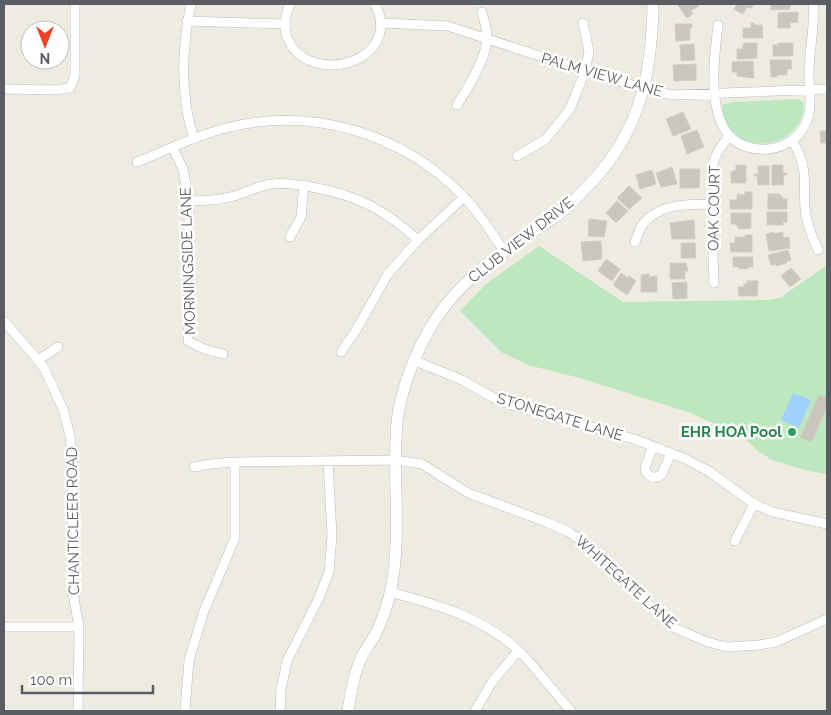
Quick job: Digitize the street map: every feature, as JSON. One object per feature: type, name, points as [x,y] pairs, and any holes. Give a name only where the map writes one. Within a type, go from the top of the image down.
[{"type":"street","points":[[4,89],[56,90],[70,88],[75,76],[75,4]]},
{"type":"street","points":[[191,4],[185,30],[185,98],[194,139]]},
{"type":"street","points":[[290,4],[284,24],[289,42],[298,54],[310,61],[336,64],[355,61],[370,51],[380,35],[382,23],[375,4]]},
{"type":"street","name":"CLUB VIEW DRIVE","points":[[348,711],[355,673],[375,634],[390,592],[395,568],[396,460],[400,407],[405,383],[413,360],[446,303],[476,273],[569,205],[600,175],[613,158],[636,114],[644,88],[652,43],[653,4]]},
{"type":"street","points":[[718,25],[714,56],[718,119],[729,136],[746,146],[770,149],[792,140],[800,134],[809,116],[811,106],[809,69],[814,34],[813,4]]},
{"type":"street","points":[[457,105],[470,86],[480,64],[487,39],[482,12]]},
{"type":"street","points":[[187,21],[284,24]]},
{"type":"street","name":"PALM VIEW LANE","points":[[382,23],[448,26],[585,71],[674,95],[827,89]]},
{"type":"street","points":[[517,156],[546,139],[570,109],[585,71],[589,52],[583,23]]},
{"type":"street","points":[[137,162],[226,128],[259,122],[306,120],[334,125],[361,132],[391,144],[442,176],[464,197],[504,251]]},
{"type":"street","name":"OAK COURT","points":[[714,283],[714,159],[729,136]]},
{"type":"street","points":[[792,140],[801,155],[804,166],[805,209],[808,226],[818,250]]},
{"type":"street","name":"MORNINGSIDE LANE","points":[[173,148],[183,169],[189,201],[188,340],[204,349],[224,354]]},
{"type":"street","points":[[189,201],[225,198],[272,184],[304,185],[345,194],[374,206],[418,240]]},
{"type":"street","points":[[290,237],[301,217],[304,185]]},
{"type":"street","points":[[341,352],[355,332],[388,274],[418,240],[464,197]]},
{"type":"street","points":[[635,242],[642,226],[661,211],[677,206],[714,204]]},
{"type":"street","name":"CHANTICLEER ROAD","points":[[4,321],[43,366],[63,409],[70,435],[72,458],[72,588],[79,627],[78,711]]},
{"type":"street","points":[[38,360],[58,347]]},
{"type":"street","name":"STONEGATE LANE","points":[[413,360],[462,380],[512,406],[606,431],[686,459],[710,472],[754,504],[773,512],[827,524]]},
{"type":"street","points":[[653,446],[645,468],[650,476],[655,477],[662,474],[671,453]]},
{"type":"street","name":"WHITEGATE LANE","points":[[194,467],[235,462],[396,460],[422,464],[468,493],[569,532],[601,556],[663,619],[675,628],[707,642],[727,646],[759,645],[776,642],[827,619]]},
{"type":"street","points":[[280,711],[281,689],[287,660],[319,598],[329,572],[332,536],[328,461]]},
{"type":"street","points":[[185,711],[189,660],[204,611],[235,538],[235,462]]},
{"type":"street","points":[[735,541],[754,504]]},
{"type":"street","points":[[390,592],[459,612],[478,621],[518,651],[571,711]]},
{"type":"street","points":[[4,628],[79,627]]},
{"type":"street","points":[[475,711],[492,682],[518,651]]},
{"type":"green space","points":[[797,99],[803,102],[803,113],[798,125],[778,141],[766,144],[753,143],[741,139],[732,132],[725,120],[722,105],[733,102]]},
{"type":"green space","points":[[539,246],[623,302],[768,300],[780,298],[827,265],[827,474],[808,471],[772,460],[758,451],[744,438],[691,413],[580,378],[528,365],[501,352],[460,311],[485,285]]},
{"type":"water","points":[[793,393],[811,400],[799,428],[781,420]]},
{"type":"building","points":[[677,4],[697,4],[699,6],[691,11],[693,14],[687,18]]},
{"type":"building","points":[[737,4],[754,4],[751,8],[747,7],[743,14],[734,9]]},
{"type":"building","points":[[771,4],[790,4],[790,9],[771,10]]},
{"type":"building","points":[[798,12],[798,22],[790,23],[790,28],[778,28],[778,13]]},
{"type":"building","points":[[751,23],[762,25],[763,38],[743,38],[743,28],[751,28]]},
{"type":"building","points":[[675,24],[692,24],[690,40],[676,41]]},
{"type":"building","points":[[744,43],[757,43],[757,58],[737,59],[737,49],[742,49]]},
{"type":"building","points":[[778,43],[793,43],[793,56],[773,56],[773,45],[778,45]]},
{"type":"building","points":[[694,44],[695,60],[681,61],[680,45]]},
{"type":"building","points":[[770,60],[791,60],[792,69],[787,69],[787,75],[771,77]]},
{"type":"building","points":[[753,61],[754,78],[737,76],[737,72],[732,72],[732,62]]},
{"type":"building","points":[[696,64],[696,80],[674,81],[673,65]]},
{"type":"building","points":[[683,112],[691,129],[673,136],[666,119]]},
{"type":"building","points":[[697,130],[704,147],[687,154],[681,136]]},
{"type":"building","points":[[820,131],[827,131],[827,143],[821,143]]},
{"type":"building","points":[[736,165],[746,165],[746,183],[731,183],[731,172],[736,170]]},
{"type":"building","points":[[772,165],[783,165],[783,173],[787,173],[787,175],[784,175],[783,185],[772,185]]},
{"type":"building","points":[[758,166],[769,166],[769,185],[758,185],[757,176],[754,176],[754,174],[758,174]]},
{"type":"building","points":[[672,167],[677,184],[661,187],[656,173]]},
{"type":"building","points":[[680,169],[700,169],[699,188],[680,188]]},
{"type":"building","points":[[652,170],[656,184],[640,189],[636,175]]},
{"type":"building","points":[[629,186],[642,198],[629,209],[617,198]]},
{"type":"building","points":[[745,192],[752,192],[752,209],[730,209],[730,200],[737,200],[737,194],[745,195]]},
{"type":"building","points":[[768,194],[780,194],[783,199],[787,199],[787,209],[768,209]]},
{"type":"building","points":[[617,201],[628,211],[616,223],[606,213]]},
{"type":"building","points":[[767,212],[787,212],[787,222],[783,222],[783,225],[767,225]]},
{"type":"building","points":[[731,213],[751,213],[751,228],[739,229],[736,224],[731,224]]},
{"type":"building","points":[[589,219],[607,221],[604,237],[588,236]]},
{"type":"building","points":[[694,220],[695,239],[672,239],[670,223]]},
{"type":"building","points":[[774,232],[774,234],[783,232],[783,238],[789,237],[790,248],[769,251],[766,234]]},
{"type":"building","points":[[745,235],[752,235],[752,252],[731,252],[730,243],[735,243],[735,237],[745,237]]},
{"type":"building","points":[[601,241],[602,259],[583,261],[581,242]]},
{"type":"building","points":[[681,243],[695,243],[696,258],[681,258]]},
{"type":"building","points":[[788,250],[791,260],[776,266],[776,264],[771,265],[768,255]]},
{"type":"building","points":[[733,257],[753,257],[753,267],[739,269],[739,267],[733,267]]},
{"type":"building","points":[[606,259],[620,269],[612,281],[598,271]]},
{"type":"building","points":[[670,263],[686,263],[688,271],[685,271],[685,279],[670,279]]},
{"type":"building","points":[[791,268],[801,279],[790,287],[781,276]]},
{"type":"building","points":[[621,273],[636,281],[627,295],[613,285]]},
{"type":"building","points":[[649,274],[649,277],[657,276],[657,292],[641,292],[641,275]]},
{"type":"building","points":[[747,281],[758,281],[757,296],[739,296],[738,287],[744,287]]},
{"type":"building","points":[[687,282],[687,298],[673,299],[672,283]]},
{"type":"building","points":[[819,395],[827,398],[827,406],[812,442],[800,438]]},
{"type":"place","name":"EHR HOA Pool","points":[[792,432]]}]
